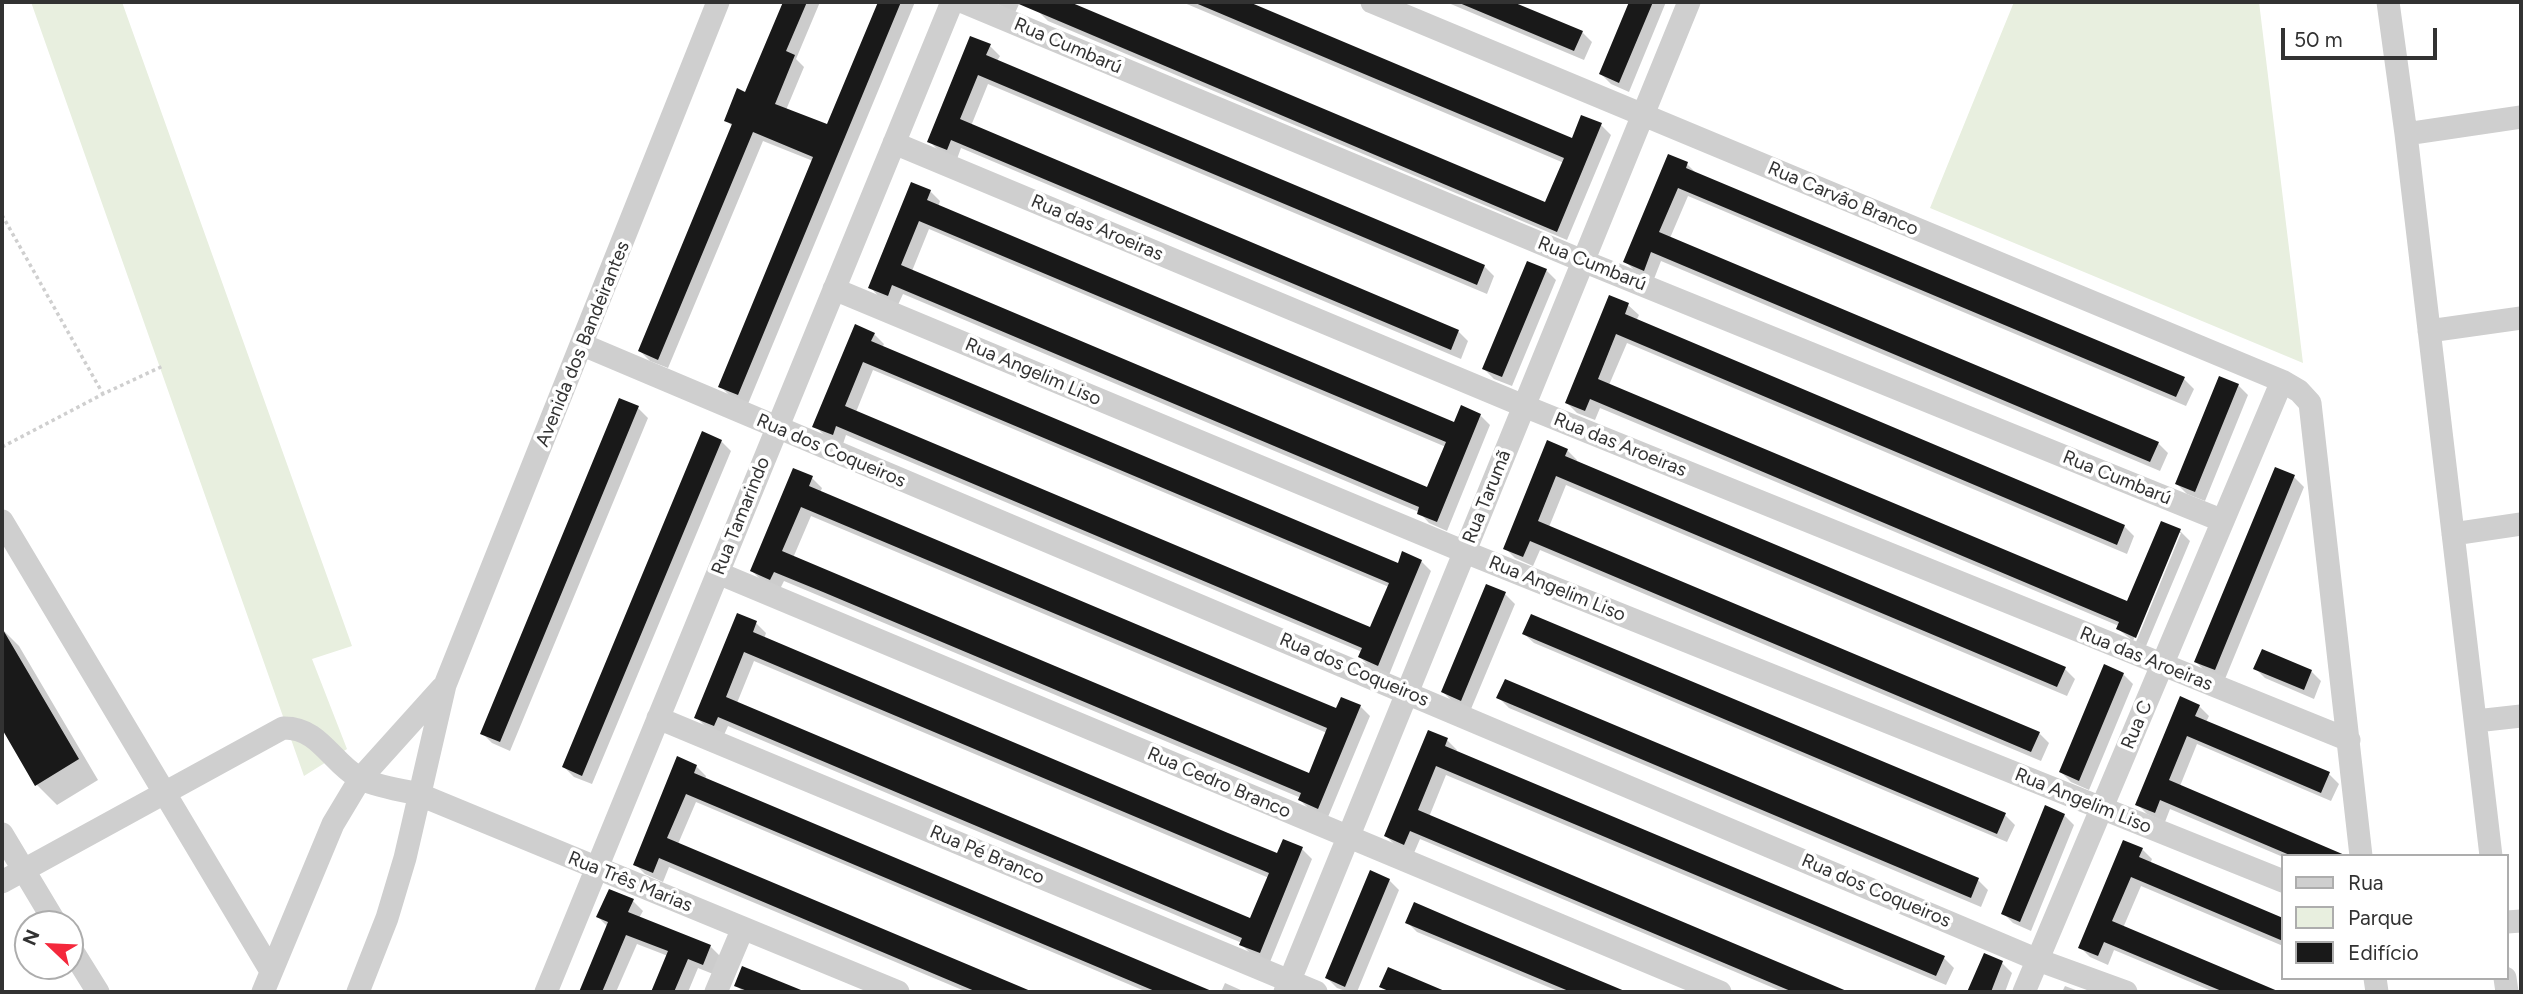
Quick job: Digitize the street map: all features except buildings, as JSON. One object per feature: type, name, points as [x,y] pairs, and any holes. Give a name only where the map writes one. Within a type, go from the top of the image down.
[{"type":"street","name":"Avenida dos Bandeirantes","points":[[358,992],[391,906],[405,858],[445,685],[719,2]]},
{"type":"street","name":"Rua Tamarindo","points":[[546,992],[952,2]]},
{"type":"street","name":"Rua Cumbarú","points":[[962,2],[1583,261],[2223,521]]},
{"type":"street","name":"Rua Carvão Branco","points":[[1372,2],[2282,381],[2299,391],[2310,403],[2349,740]]},
{"type":"street","name":"Rua Tarumã","points":[[1287,987],[1689,2]]},
{"type":"street","points":[[2388,2],[2491,854]]},
{"type":"street","points":[[2406,134],[2521,117]]},
{"type":"street","name":"Rua das Aroeiras","points":[[894,143],[1524,406],[2349,740]]},
{"type":"street","name":"Rua Angelim Liso","points":[[834,289],[1465,552],[2282,881]]},
{"type":"street","points":[[2429,331],[2521,318]]},
{"type":"street","name":"Rua dos Coqueiros","points":[[583,345],[2038,960],[2126,992]]},
{"type":"street","name":"Rua C","points":[[2024,992],[2282,381]]},
{"type":"street","points":[[2,521],[163,793],[267,982]]},
{"type":"street","points":[[2453,534],[2521,524]]},
{"type":"street","name":"Rua Cedro Branco","points":[[718,573],[1720,992]]},
{"type":"street","name":"Avenida dos Bandeirantes","points":[[267,982],[333,824],[360,779],[445,685]]},
{"type":"street","points":[[2476,721],[2521,716]]},
{"type":"street","name":"Rua Pé Branco","points":[[658,718],[1287,987],[1316,992]]},
{"type":"street","points":[[2,882],[283,728],[298,727],[360,779]]},
{"type":"street","points":[[2349,740],[2361,854]]},
{"type":"street","name":"Rua Três Marias","points":[[360,779],[418,794],[890,991]]},
{"type":"street","points":[[2,834],[47,910]]},
{"type":"street","points":[[716,992],[743,928]]},
{"type":"street","points":[[84,970],[98,992]]},
{"type":"path","points":[[2,215],[103,394]]},
{"type":"path","points":[[2,447],[163,366]]},
{"type":"green space","points":[[31,2],[122,2],[352,646],[312,659],[347,749],[304,776]]},
{"type":"green space","points":[[2014,2],[2259,2],[2303,363],[1930,208]]}]
